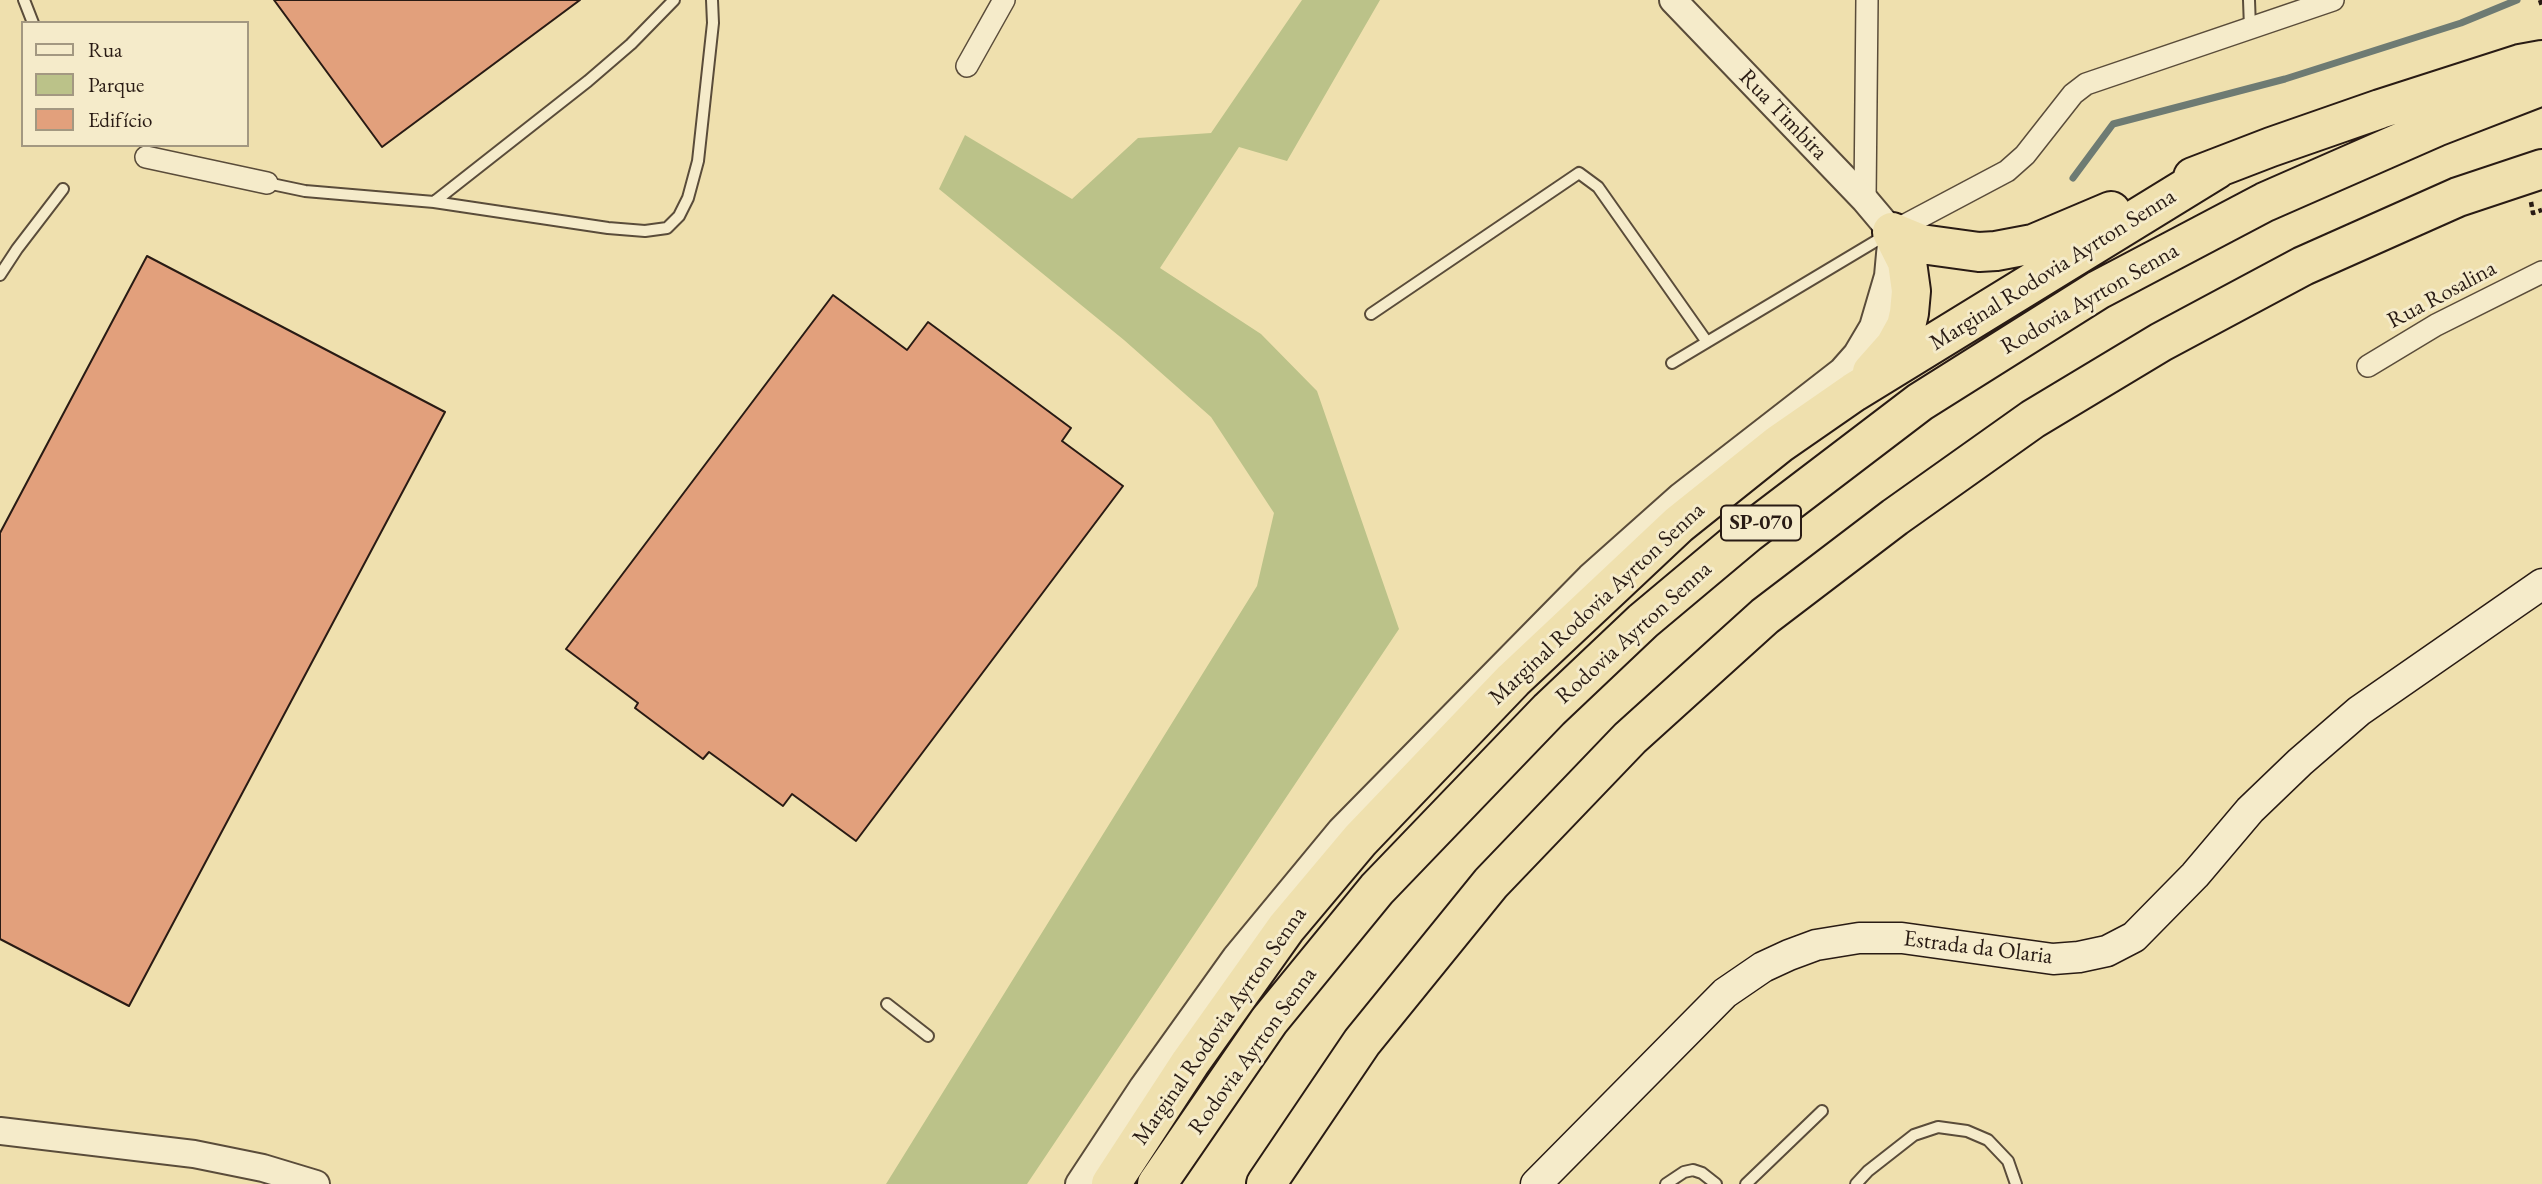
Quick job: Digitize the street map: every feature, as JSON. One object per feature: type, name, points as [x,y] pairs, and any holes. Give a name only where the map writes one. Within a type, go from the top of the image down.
[{"type":"highway","points":[[1892,232],[1921,244],[1955,250],[1979,252],[2015,248],[2058,235],[2171,185],[2271,147],[2380,109],[2521,64],[2542,60]]},
{"type":"highway","name":"Rodovia Ayrton Senna","points":[[1157,1184],[1269,1021],[1377,889],[1549,710],[1643,621],[1748,533],[1920,402],[2098,290],[2265,202],[2436,127],[2542,86]]},
{"type":"highway","name":"Marginal Rodovia Ayrton Senna","points":[[1111,1184],[1286,928],[1379,820],[1513,680],[1679,524],[1779,443],[1854,392],[2217,169]]},
{"type":"highway","points":[[1266,1184],[1362,1042],[1491,883],[1630,738],[1765,616],[1895,517],[2034,419],[2161,342],[2303,266],[2458,197],[2542,169]]},
{"type":"highway","points":[[1854,392],[1895,346],[1906,326],[1911,291],[1907,262],[1892,232]]},
{"type":"main road","name":"Estrada da Olaria","points":[[1536,1184],[1725,993],[1763,967],[1789,955],[1816,945],[1859,937],[1891,938],[2053,959],[2107,951],[2134,937],[2195,875],[2250,810],[2349,720],[2542,584]]},
{"type":"street","points":[[967,66],[1004,0]]},
{"type":"street","name":"Rua Timbira","points":[[1673,0],[1865,200],[1892,232]]},
{"type":"street","points":[[1865,200],[1867,0]]},
{"type":"street","points":[[1892,232],[2007,171],[2025,155],[2073,94],[2085,84],[2333,0]]},
{"type":"street","points":[[146,157],[267,183]]},
{"type":"street","name":"Marginal Rodovia Ayrton Senna","points":[[1079,1184],[1143,1087],[1237,957],[1341,830],[1590,577],[1681,496],[1842,371],[1857,354],[1873,327],[1888,276],[1892,232]]},
{"type":"street","name":"Rua Rosalina","points":[[2368,366],[2436,325],[2542,272]]},
{"type":"street","points":[[0,1131],[194,1154],[263,1168],[316,1184]]},
{"type":"lane","points":[[24,0],[32,21]]},
{"type":"lane","points":[[434,202],[588,81],[631,44],[674,0]]},
{"type":"lane","points":[[267,183],[305,191],[434,202],[608,228],[645,231],[667,228],[679,216],[688,198],[698,161],[713,23],[712,0]]},
{"type":"lane","points":[[2249,0],[2250,28]]},
{"type":"lane","points":[[1371,314],[1579,173],[1598,187],[1707,342]]},
{"type":"lane","points":[[0,275],[63,189]]},
{"type":"lane","points":[[1672,363],[1892,232]]},
{"type":"lane","points":[[887,1004],[928,1036]]},
{"type":"lane","points":[[1746,1184],[1822,1111]]},
{"type":"lane","points":[[1856,1184],[1868,1171],[1914,1135],[1938,1127],[1967,1131],[1988,1140],[2008,1161],[2016,1184]]},
{"type":"lane","points":[[1666,1184],[1684,1172],[1693,1170],[1702,1173],[1716,1184]]},
{"type":"path","points":[[2540,0],[2542,6]]},
{"type":"path","points":[[2542,199],[2530,203],[2533,213],[2542,210]]},
{"type":"green space","points":[[1302,0],[1380,0],[1287,161],[1239,147],[1160,268],[1261,334],[1317,391],[1399,629],[1027,1184],[886,1184],[1257,586],[1274,513],[1211,417],[1124,340],[939,189],[965,135],[1072,199],[1138,138],[1211,133]]},
{"type":"building","points":[[274,0],[580,0],[382,147]]},
{"type":"building","points":[[147,256],[445,412],[129,1006],[0,939],[0,533]]},
{"type":"building","points":[[833,295],[907,350],[928,322],[1071,428],[1062,441],[1123,486],[856,841],[792,794],[783,806],[709,752],[703,759],[635,708],[638,703],[566,649]]},
{"type":"waterway","points":[[2073,178],[2113,124],[2285,79],[2461,23],[2517,0]]}]
